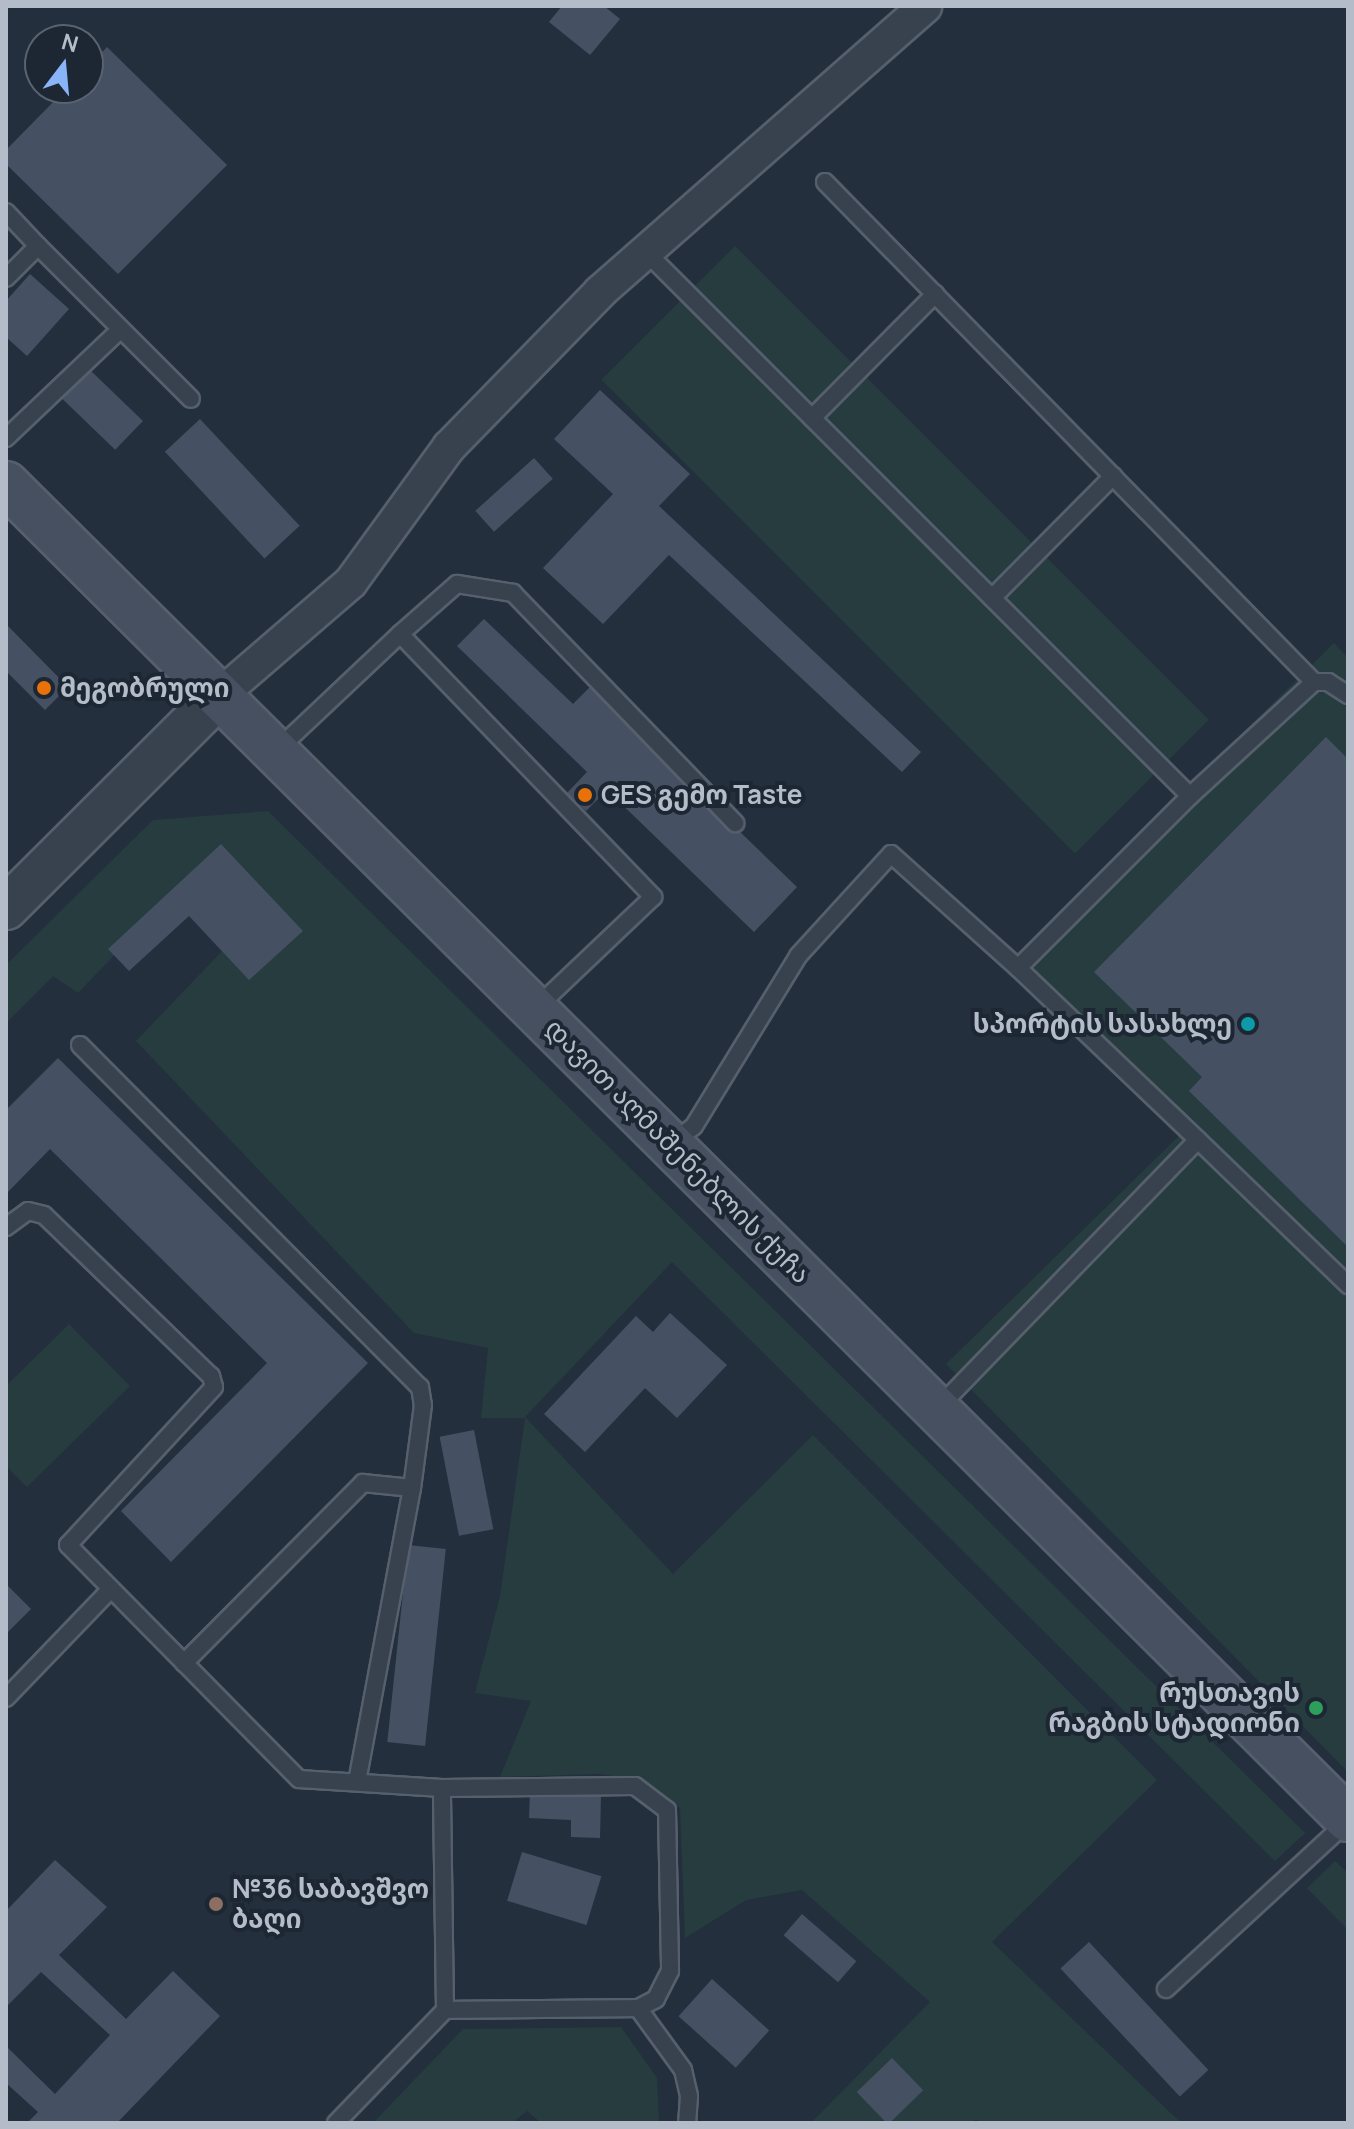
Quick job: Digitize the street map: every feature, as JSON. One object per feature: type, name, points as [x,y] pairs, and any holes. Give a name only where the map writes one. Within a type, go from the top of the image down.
[{"type":"main road","name":"დავით აღმაშენებლის ქუჩა","points":[[6,484],[938,1408],[1348,1820]]},
{"type":"street","points":[[6,908],[219,696],[351,582],[449,447],[645,251],[925,6]]},
{"type":"lane","points":[[825,182],[1314,682]]},
{"type":"lane","points":[[6,212],[191,399]]},
{"type":"lane","points":[[6,278],[38,246]]},
{"type":"lane","points":[[645,251],[1190,796]]},
{"type":"lane","points":[[812,418],[935,294]]},
{"type":"lane","points":[[6,438],[121,329]]},
{"type":"lane","points":[[992,598],[1113,476]]},
{"type":"lane","points":[[275,752],[457,584],[513,593],[735,823]]},
{"type":"lane","points":[[400,634],[653,897],[535,1009]]},
{"type":"lane","points":[[1018,968],[1190,796],[1314,682],[1328,682],[1348,695]]},
{"type":"lane","points":[[670,1144],[694,1126],[798,956],[891,854],[1018,968],[1348,1285]]},
{"type":"lane","points":[[80,1045],[420,1387],[423,1405],[412,1488],[357,1782]]},
{"type":"lane","points":[[938,1408],[1198,1140]]},
{"type":"lane","points":[[6,1227],[28,1211],[44,1215],[211,1376],[214,1387],[68,1545],[299,1779],[442,1788],[635,1786],[667,1810],[670,1971],[656,1999],[638,2008],[445,2010]]},
{"type":"lane","points":[[184,1663],[363,1483],[412,1488]]},
{"type":"lane","points":[[6,1698],[111,1589]]},
{"type":"lane","points":[[336,2123],[445,2010],[442,1788]]},
{"type":"lane","points":[[1166,1989],[1348,1820]]},
{"type":"lane","points":[[638,2008],[683,2070],[689,2096],[687,2123]]},
{"type":"green space","points":[[735,246],[1209,720],[1075,853],[601,380]]},
{"type":"green space","points":[[1334,643],[1348,658],[1348,1772],[946,1364],[1188,1127],[1018,954]]},
{"type":"green space","points":[[268,811],[1305,1833],[1275,1861],[672,1262],[525,1417],[673,1574],[813,1435],[1157,1780],[992,1942],[1178,2120],[1189,2123],[982,2123],[976,2119],[972,2123],[811,2123],[930,2002],[802,1890],[746,1900],[685,1938],[680,1808],[645,1781],[600,1774],[500,1777],[531,1701],[475,1693],[500,1596],[525,1418],[481,1418],[488,1348],[414,1333],[136,1041],[225,948],[173,894],[78,993],[53,976],[6,1023],[6,965],[153,820]]},
{"type":"green space","points":[[69,1324],[130,1386],[27,1487],[6,1466],[6,1386]]},
{"type":"green space","points":[[1335,1861],[1348,1873],[1348,1930],[1307,1888]]},
{"type":"green space","points":[[621,2027],[657,2078],[659,2123],[541,2123],[527,2111],[512,2123],[373,2123],[463,2029]]},
{"type":"building","points":[[562,6],[604,6],[620,19],[590,55],[549,22]]},
{"type":"building","points":[[107,47],[227,165],[118,274],[6,164],[6,150],[51,104],[104,104],[104,50]]},
{"type":"building","points":[[30,274],[69,309],[27,356],[6,337],[6,301]]},
{"type":"building","points":[[89,369],[143,421],[115,450],[61,398]]},
{"type":"building","points":[[600,390],[690,474],[659,506],[921,752],[902,772],[669,555],[603,624],[543,568],[613,494],[554,439]]},
{"type":"building","points":[[200,419],[300,526],[264,559],[165,452]]},
{"type":"building","points":[[534,458],[553,479],[494,532],[475,511]]},
{"type":"building","points":[[484,619],[573,704],[590,687],[797,887],[754,932],[607,790],[586,811],[567,793],[587,772],[457,646]]},
{"type":"building","points":[[6,624],[68,687],[45,710],[6,671]]},
{"type":"building","name":"სპორტის სასახლე","points":[[1326,737],[1348,759],[1348,1247],[1189,1091],[1202,1077],[1094,972]]},
{"type":"building","points":[[221,844],[303,931],[249,980],[189,916],[129,971],[108,949]]},
{"type":"building","points":[[58,1058],[368,1363],[171,1562],[121,1511],[267,1363],[50,1149],[6,1194],[6,1110]]},
{"type":"building","points":[[670,1313],[727,1365],[677,1418],[645,1388],[585,1452],[544,1414],[636,1316],[653,1332]]},
{"type":"building","points":[[474,1430],[493,1529],[459,1536],[440,1437]]},
{"type":"building","points":[[408,1545],[446,1549],[425,1746],[387,1742]]},
{"type":"building","points":[[6,1584],[31,1609],[6,1634]]},
{"type":"building","points":[[530,1791],[601,1794],[600,1838],[571,1837],[571,1820],[529,1818]]},
{"type":"building","points":[[522,1852],[601,1876],[586,1925],[507,1901]]},
{"type":"building","points":[[55,1860],[107,1907],[59,1955],[126,2019],[173,1971],[220,2016],[117,2123],[27,2123],[38,2112],[6,2083],[6,2046],[55,2094],[110,2035],[41,1972],[6,2007],[6,1911]]},
{"type":"building","points":[[802,1914],[856,1961],[838,1982],[784,1935]]},
{"type":"building","points":[[1089,1942],[1208,2070],[1180,2097],[1060,1969]]},
{"type":"building","points":[[712,1979],[769,2031],[736,2068],[679,2016]]},
{"type":"building","points":[[892,2058],[923,2090],[889,2123],[857,2092]]},
{"type":"place","name":"მეგობრული","points":[[44,688]]},
{"type":"place","name":"GES გემო Taste","points":[[585,795]]},
{"type":"place","name":"სპორტის სასახლე","points":[[1248,1024]]},
{"type":"place","name":"რუსთავის რაგბის სტადიონი","points":[[1316,1708]]},
{"type":"place","name":"№36 საბავშვო ბაღი","points":[[216,1904]]}]
